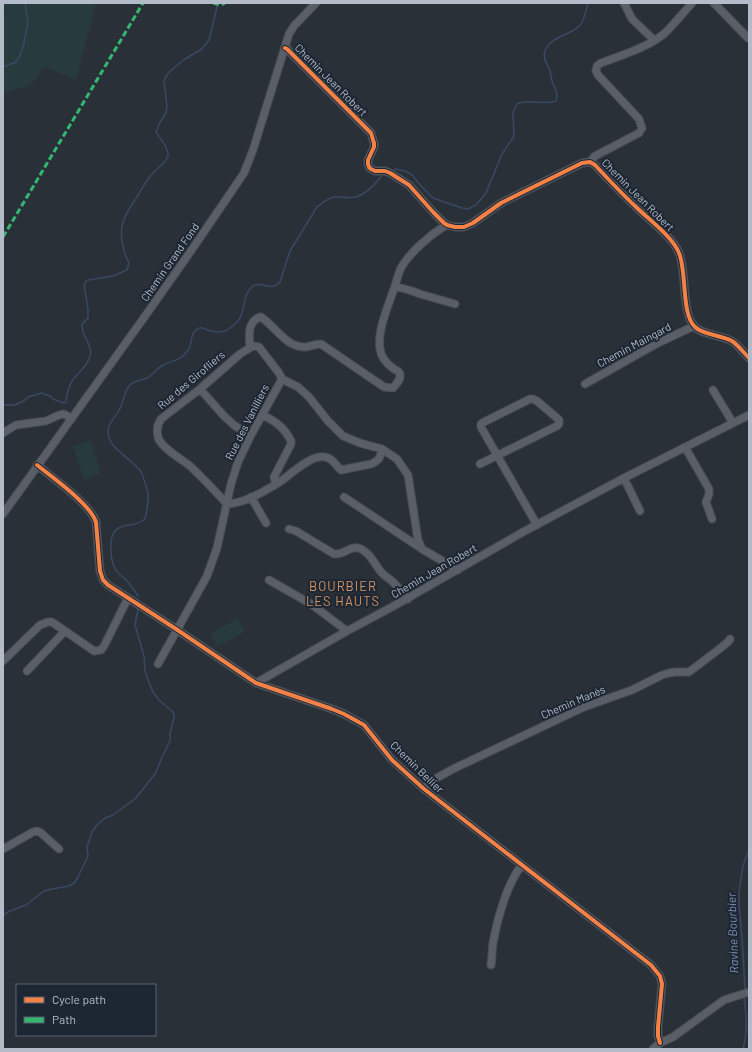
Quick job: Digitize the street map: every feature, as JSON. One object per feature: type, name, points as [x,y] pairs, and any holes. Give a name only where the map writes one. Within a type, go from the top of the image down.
[{"type":"street","name":"Chemin Grand Fond","points":[[3,514],[128,340],[244,173],[253,150],[289,34],[294,26],[316,3]]},
{"type":"street","points":[[624,3],[632,19],[654,40]]},
{"type":"street","points":[[590,162],[595,156],[639,133],[642,128],[639,119],[598,76],[596,71],[597,66],[601,63],[640,48],[654,40],[664,33],[692,3]]},
{"type":"street","points":[[714,3],[748,38]]},
{"type":"street","name":"Chemin Jean Robert","points":[[285,48],[371,133],[374,147],[368,160],[369,167],[375,171],[386,171],[409,185],[432,212],[447,225],[454,227],[473,223],[501,203],[570,168],[582,163],[590,162],[595,165],[666,235],[680,253],[683,264],[687,308],[694,326]]},
{"type":"street","points":[[282,379],[259,347],[250,347],[249,333],[251,324],[257,318],[260,317],[294,345],[306,347],[321,344],[384,387],[393,388],[399,382],[399,372],[386,362],[380,350],[380,336],[385,313],[398,275],[408,258],[423,242],[447,225]]},
{"type":"street","points":[[395,286],[455,304]]},
{"type":"street","points":[[694,326],[700,330],[733,342],[749,358]]},
{"type":"street","name":"Chemin Maingard","points":[[585,384],[656,344],[694,326]]},
{"type":"street","name":"Rue des Girofliers","points":[[227,504],[194,471],[163,445],[157,431],[159,423],[162,419],[250,347]]},
{"type":"street","name":"Rue des Vanilliers","points":[[158,664],[176,629],[207,576],[217,548],[236,467],[251,435],[282,379],[298,387],[309,397],[337,431],[343,436],[360,443],[382,449],[397,458],[408,475],[418,540],[422,548]]},
{"type":"street","points":[[200,389],[235,426],[251,435]]},
{"type":"street","points":[[714,390],[734,423]]},
{"type":"street","points":[[480,464],[498,456],[557,426],[559,424],[559,420],[537,401],[530,399],[481,424],[481,427],[498,456],[537,525]]},
{"type":"street","points":[[3,433],[16,425],[46,421],[63,414],[71,419]]},
{"type":"street","points":[[262,415],[270,418],[282,428],[291,440],[291,444],[274,477],[276,484]]},
{"type":"street","name":"Chemin Jean Robert","points":[[256,683],[347,631],[408,599],[537,525],[624,478],[749,416]]},
{"type":"street","points":[[685,447],[709,489],[706,502],[712,519]]},
{"type":"street","points":[[227,504],[234,504],[276,484],[290,475],[305,462],[312,459],[320,457],[329,458],[333,460],[341,470],[375,462],[380,458],[382,449]]},
{"type":"street","name":"Chemin Bellier","points":[[37,466],[82,502],[94,516],[96,522],[100,571],[103,580],[108,585],[256,683],[332,709],[362,724],[392,760],[424,790],[656,970],[660,976],[662,984],[658,1028],[660,1044]]},
{"type":"street","points":[[624,478],[640,511]]},
{"type":"street","points":[[251,497],[266,523]]},
{"type":"street","points":[[344,497],[458,570]]},
{"type":"street","points":[[289,529],[296,530],[334,554],[341,554],[356,547],[360,549],[371,558],[383,574],[394,583],[408,599]]},
{"type":"street","points":[[269,580],[311,604],[347,631]]},
{"type":"street","points":[[3,661],[40,625],[48,622],[52,622],[94,651],[101,650],[128,598]]},
{"type":"street","points":[[27,671],[65,631]]},
{"type":"street","name":"Chemin Manès","points":[[424,790],[434,780],[455,768],[584,707],[632,690],[662,675],[675,672],[689,672],[730,639]]},
{"type":"street","points":[[3,849],[37,831],[41,832],[59,849]]},
{"type":"street","points":[[491,965],[493,944],[500,916],[510,884],[522,865]]},
{"type":"street","points":[[653,1049],[673,1037],[724,1000],[749,992]]},
{"type":"green space","points":[[3,3],[96,3],[76,80],[45,67],[29,86],[3,93],[3,16],[5,14],[3,10]]},
{"type":"green space","points":[[91,441],[101,474],[84,479],[73,446]]},
{"type":"green space","points":[[238,619],[245,632],[218,647],[211,633]]},
{"type":"waterway","points":[[3,67],[16,62],[23,47],[28,24],[25,3]]},
{"type":"waterway","points":[[3,405],[15,405],[28,397],[42,393],[53,399],[64,403],[66,402],[71,383],[89,360],[90,348],[82,328],[82,324],[88,318],[84,285],[88,280],[113,276],[127,270],[129,263],[123,248],[121,232],[124,218],[147,180],[164,163],[168,156],[166,146],[156,132],[166,113],[165,78],[169,72],[185,59],[202,49],[209,40],[218,3]]},
{"type":"waterway","points":[[395,169],[405,171],[412,175],[433,198],[468,209],[476,205],[486,193],[502,154],[514,136],[513,112],[517,104],[522,102],[547,103],[556,101],[557,93],[544,54],[552,42],[577,28],[581,24],[588,3]]},
{"type":"waterway","points":[[138,596],[129,583],[116,570],[111,554],[111,541],[115,531],[119,528],[138,523],[145,519],[148,504],[148,492],[141,472],[115,448],[108,436],[109,425],[120,409],[128,388],[134,382],[149,377],[163,365],[183,356],[189,349],[193,333],[196,329],[201,328],[220,332],[227,330],[237,322],[242,313],[245,298],[249,289],[260,284],[270,287],[280,282],[290,251],[317,207],[332,198],[356,197],[364,193],[378,181],[383,174]]},
{"type":"waterway","points":[[3,915],[26,905],[44,891],[69,886],[74,883],[88,856],[87,847],[92,832],[105,818],[113,815],[136,798],[155,774],[170,741],[174,714],[153,692],[148,680],[145,671],[144,656],[135,625],[138,609]]},
{"type":"waterway","name":"Ravine Bourbier","points":[[745,991],[739,892],[743,866],[749,851]]},
{"type":"waterway","name":"Ravine Bourbier","points":[[743,1049],[746,1029],[744,995]]},
{"type":"marked path","points":[[3,237],[143,3]]},
{"type":"marked path","points":[[213,3],[221,5],[225,3]]},
{"type":"cycle path","points":[[285,48],[371,133],[374,147],[368,160],[369,167],[375,171],[385,171],[390,173],[409,185],[447,225],[464,227],[473,223],[501,203],[582,163],[590,162],[595,165],[671,240],[676,247],[683,270],[688,312],[695,327],[703,332],[732,341],[749,358]]},
{"type":"cycle path","points":[[37,465],[79,499],[92,515],[96,522],[100,571],[103,580],[108,585],[256,683],[332,709],[364,725],[392,760],[424,789],[651,965],[660,976],[662,984],[658,1027],[660,1043]]},
{"type":"district","name":"BOURBIER LES HAUTS","points":[[343,594]]}]
